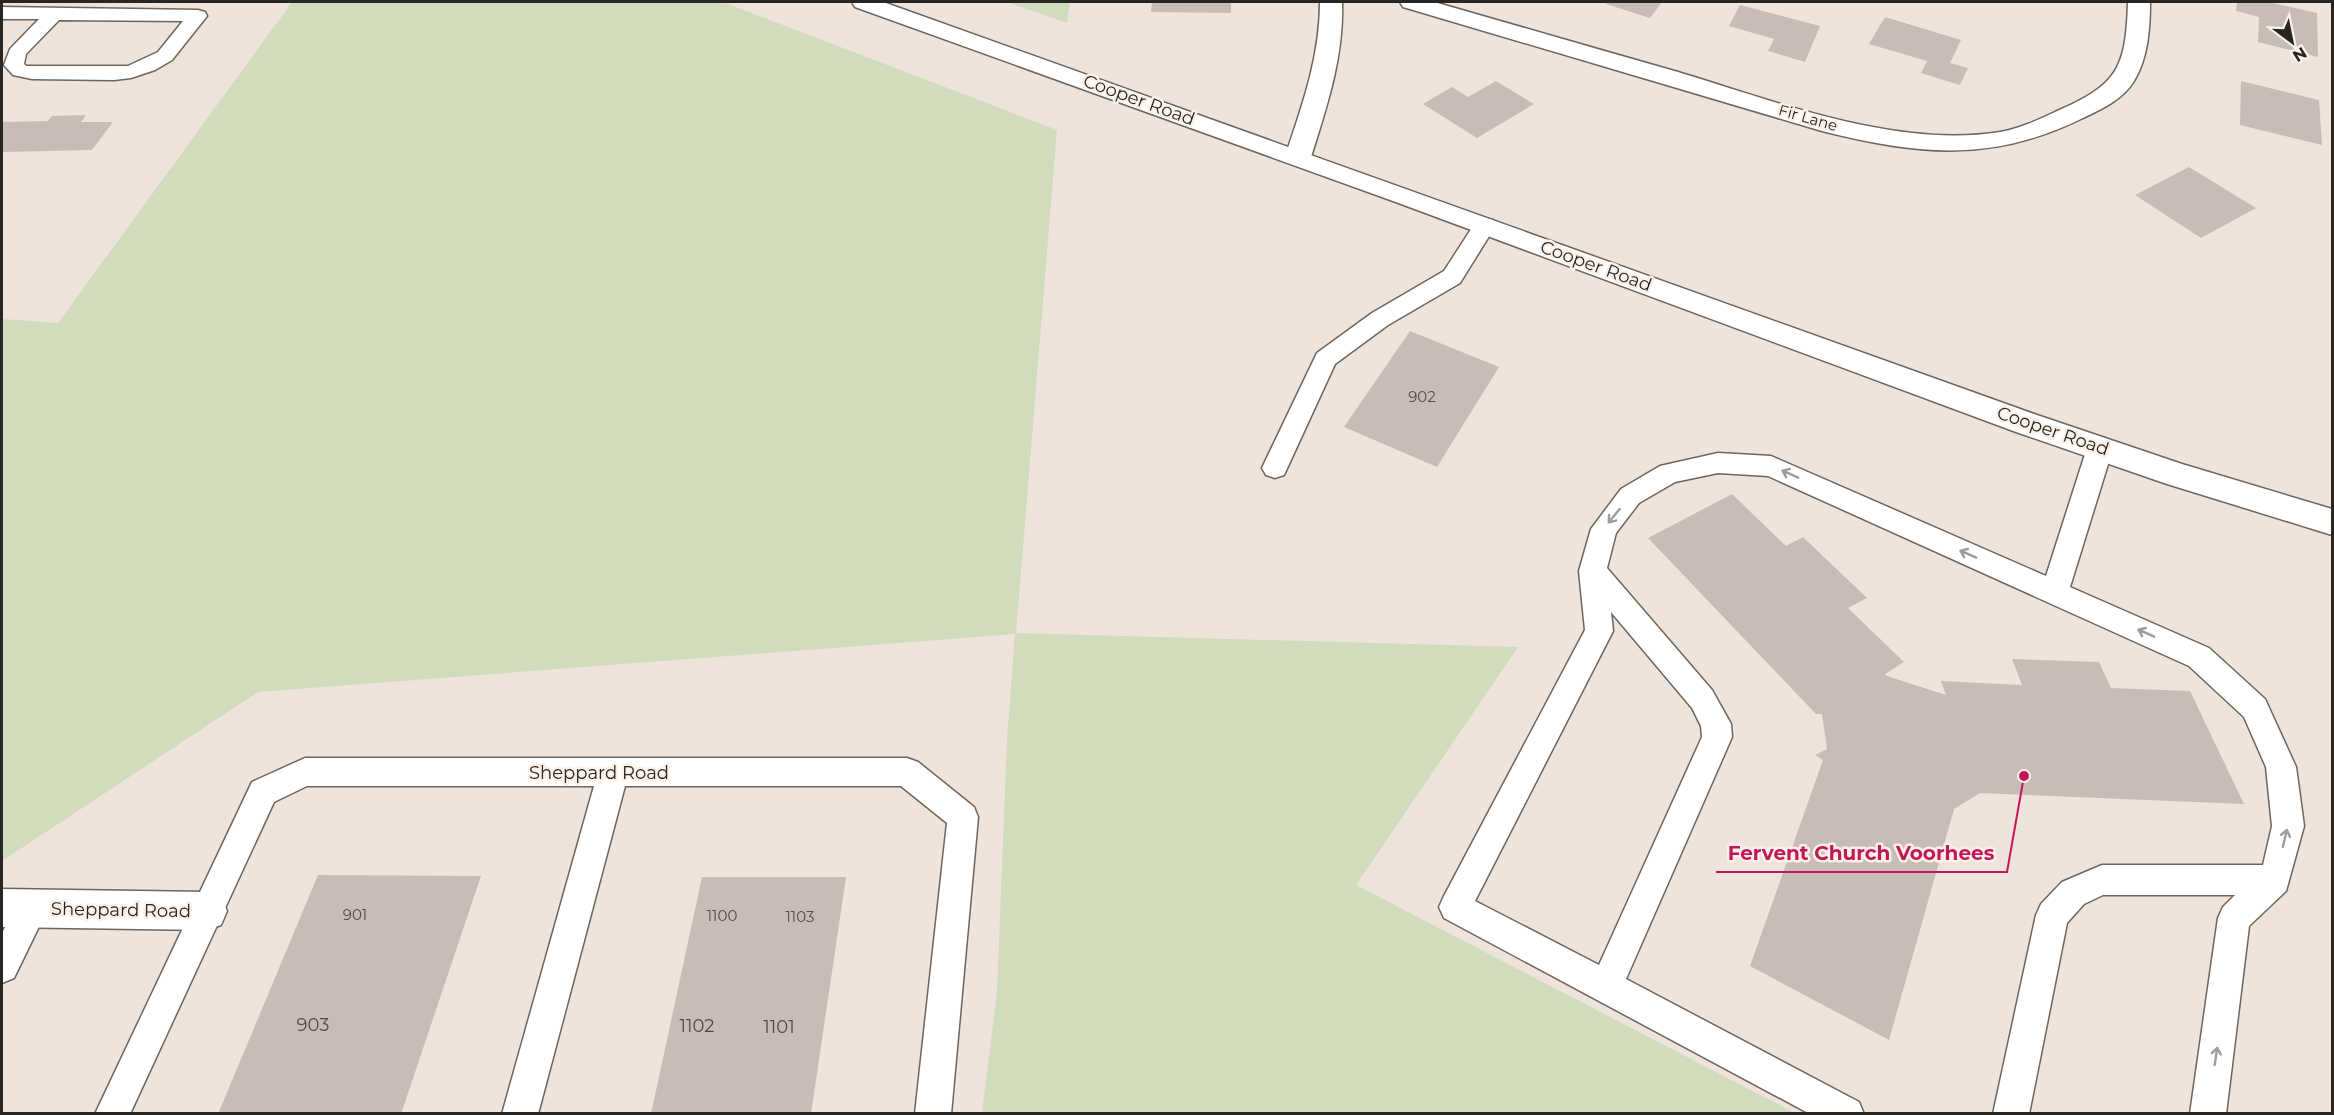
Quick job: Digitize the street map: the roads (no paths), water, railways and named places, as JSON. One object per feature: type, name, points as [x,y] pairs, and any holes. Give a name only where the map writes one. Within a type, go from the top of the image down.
[{"type":"street","name":"Cooper Road","points":[[863,2],[2100,448],[2233,495],[2332,522]]},
{"type":"street","points":[[1298,157],[1323,81],[1332,23],[1331,2]]},
{"type":"street","name":"Fir Lane","points":[[1411,2],[1831,125],[1897,139],[1954,143],[1999,140],[2039,129],[2083,109],[2117,87],[2132,60],[2139,2]]},
{"type":"street","name":"Sheppard Road","points":[[17,908],[207,911]]},
{"type":"lane","points":[[2,14],[54,14],[65,14],[198,16],[165,56],[135,70],[114,74],[32,73],[20,70],[14,65],[16,56],[54,14]]},
{"type":"lane","points":[[1275,468],[1326,359],[1380,319],[1452,277],[1485,225]]},
{"type":"lane","points":[[2055,592],[2100,448]]},
{"type":"lane","points":[[1847,1113],[1455,907],[1599,631],[1593,571],[1604,529],[1630,496],[1669,473],[1718,463],[1771,466],[2199,657],[2255,708],[2281,767],[2288,826],[2275,880],[2234,918],[2208,1113]]},
{"type":"lane","points":[[1593,571],[1702,699],[1716,724],[1717,737],[1606,987]]},
{"type":"lane","name":"Sheppard Road","points":[[207,911],[263,792],[305,772],[907,772],[963,817],[933,1113]]},
{"type":"lane","points":[[520,1113],[613,773]]},
{"type":"lane","points":[[2011,1113],[2052,915],[2073,893],[2102,880],[2275,880]]},
{"type":"lane","points":[[2,966],[17,908]]},
{"type":"lane","points":[[112,1113],[207,911]]},
{"type":"place","name":"Fervent Church Voorhees","points":[[2024,776]]}]
